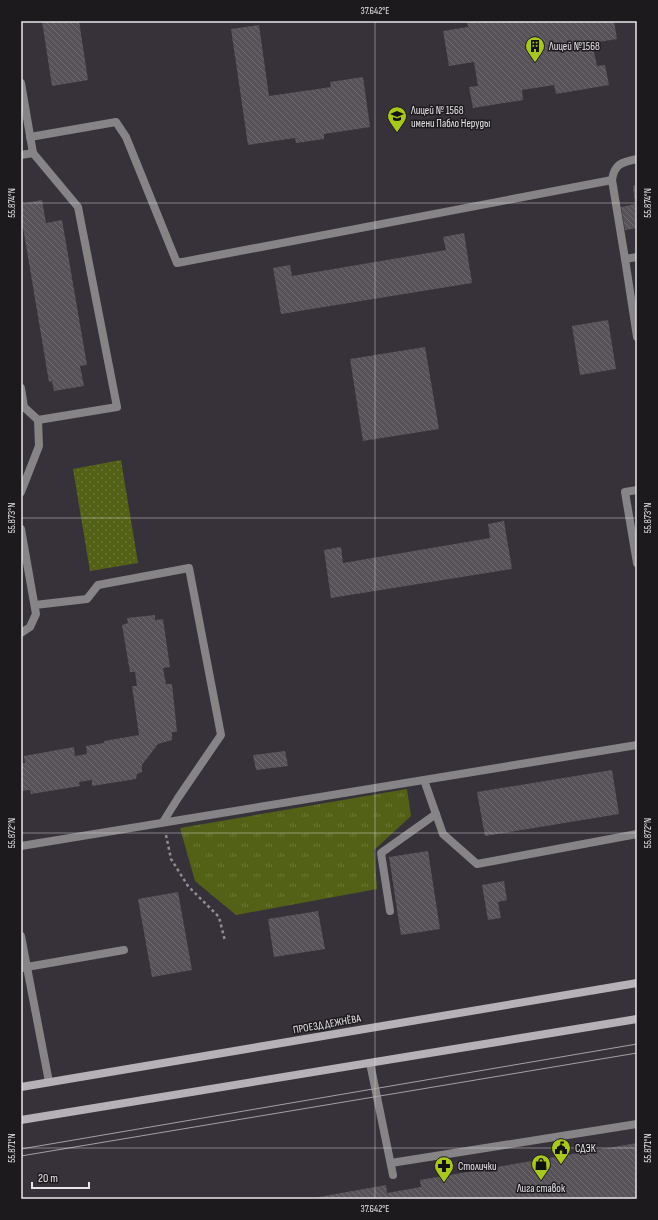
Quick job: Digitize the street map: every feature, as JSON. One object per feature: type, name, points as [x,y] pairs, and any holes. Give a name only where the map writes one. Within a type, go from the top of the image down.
[{"type":"main road","name":"ПРОЕЗД ДЕЖНЁВА","points":[[21,1087],[637,983]]},
{"type":"main road","points":[[21,1120],[637,1019]]},
{"type":"lane","points":[[21,83],[33,153],[78,207],[117,407],[38,420]]},
{"type":"lane","points":[[30,137],[116,122],[126,137],[177,263],[612,180]]},
{"type":"lane","points":[[21,155],[33,153]]},
{"type":"lane","points":[[637,159],[629,160],[617,166],[613,172],[612,180],[637,337]]},
{"type":"lane","points":[[625,259],[637,257]]},
{"type":"lane","points":[[21,388],[24,407],[38,420],[39,446],[21,492]]},
{"type":"lane","points":[[637,490],[625,492],[637,563]]},
{"type":"lane","points":[[21,529],[36,614],[30,627],[21,633]]},
{"type":"lane","points":[[34,605],[87,599],[98,585],[189,568],[221,735],[163,822]]},
{"type":"lane","points":[[21,846],[637,745]]},
{"type":"lane","points":[[424,780],[443,834],[476,864],[637,834]]},
{"type":"lane","points":[[390,911],[381,853],[436,814]]},
{"type":"lane","points":[[21,936],[24,968],[49,1082]]},
{"type":"lane","points":[[24,968],[124,950]]},
{"type":"lane","points":[[370,1063],[394,1176]]},
{"type":"lane","points":[[391,1164],[637,1124]]},
{"type":"path","points":[[163,822],[171,859],[188,886],[218,917],[224,941]]},
{"type":"green space","points":[[121,460],[138,563],[90,571],[73,469]]},
{"type":"green space","points":[[407,789],[411,816],[374,850],[377,889],[236,915],[195,881],[180,828]]},
{"type":"building","points":[[42,21],[79,21],[88,80],[52,86]]},
{"type":"building","name":"Лицей №1568","points":[[467,21],[614,21],[617,39],[592,43],[597,66],[605,65],[609,85],[556,94],[554,85],[522,90],[523,100],[473,108],[469,87],[478,86],[474,62],[449,66],[443,31],[468,27]]},
{"type":"building","points":[[259,25],[269,96],[331,87],[330,82],[363,77],[370,127],[324,134],[324,139],[296,143],[295,138],[248,145],[231,29]]},
{"type":"building","points":[[637,185],[637,228],[625,230],[621,207],[635,204],[633,186]]},
{"type":"building","points":[[42,200],[46,223],[62,220],[87,365],[80,366],[84,386],[54,391],[52,381],[49,382],[23,227],[21,228],[21,204]]},
{"type":"building","points":[[464,233],[472,283],[281,314],[273,268],[290,265],[292,276],[446,250],[443,237]]},
{"type":"building","points":[[608,320],[616,369],[580,375],[572,326]]},
{"type":"building","points":[[425,347],[439,429],[363,441],[350,359]]},
{"type":"building","points":[[504,521],[512,569],[331,598],[324,550],[341,547],[343,563],[490,538],[488,524]]},
{"type":"building","points":[[155,615],[155,620],[163,619],[170,667],[163,668],[166,684],[172,684],[177,732],[172,732],[172,740],[158,744],[142,765],[142,772],[137,774],[136,779],[92,786],[92,780],[79,782],[80,786],[31,794],[30,790],[21,791],[21,763],[25,763],[24,756],[74,747],[75,756],[87,754],[86,746],[104,743],[104,741],[139,735],[132,686],[137,686],[135,672],[130,672],[122,625],[128,623],[127,618]]},
{"type":"building","points":[[285,751],[288,766],[256,770],[253,755]]},
{"type":"building","points":[[612,770],[619,814],[485,836],[477,792]]},
{"type":"building","points":[[428,851],[440,929],[401,935],[389,857]]},
{"type":"building","points":[[504,881],[507,900],[498,902],[501,918],[488,920],[482,885]]},
{"type":"building","points":[[178,892],[192,970],[152,977],[138,899]]},
{"type":"building","points":[[318,911],[325,949],[274,957],[268,919]]},
{"type":"building","points":[[637,1143],[637,1199],[308,1199],[386,1185],[387,1193],[421,1187],[420,1180]]},
{"type":"tram line","points":[[21,1149],[637,1044]]},
{"type":"tram line","points":[[21,1156],[637,1053]]},
{"type":"place","name":"Лицей №1568","points":[[535,63]]},
{"type":"place","name":"Лицей № 1568 имени Пабло Неруды","points":[[397,133]]},
{"type":"place","name":"СДЭК","points":[[561,1165]]},
{"type":"place","name":"Лига ставок","points":[[541,1181]]},
{"type":"place","name":"Столички","points":[[444,1183]]}]
